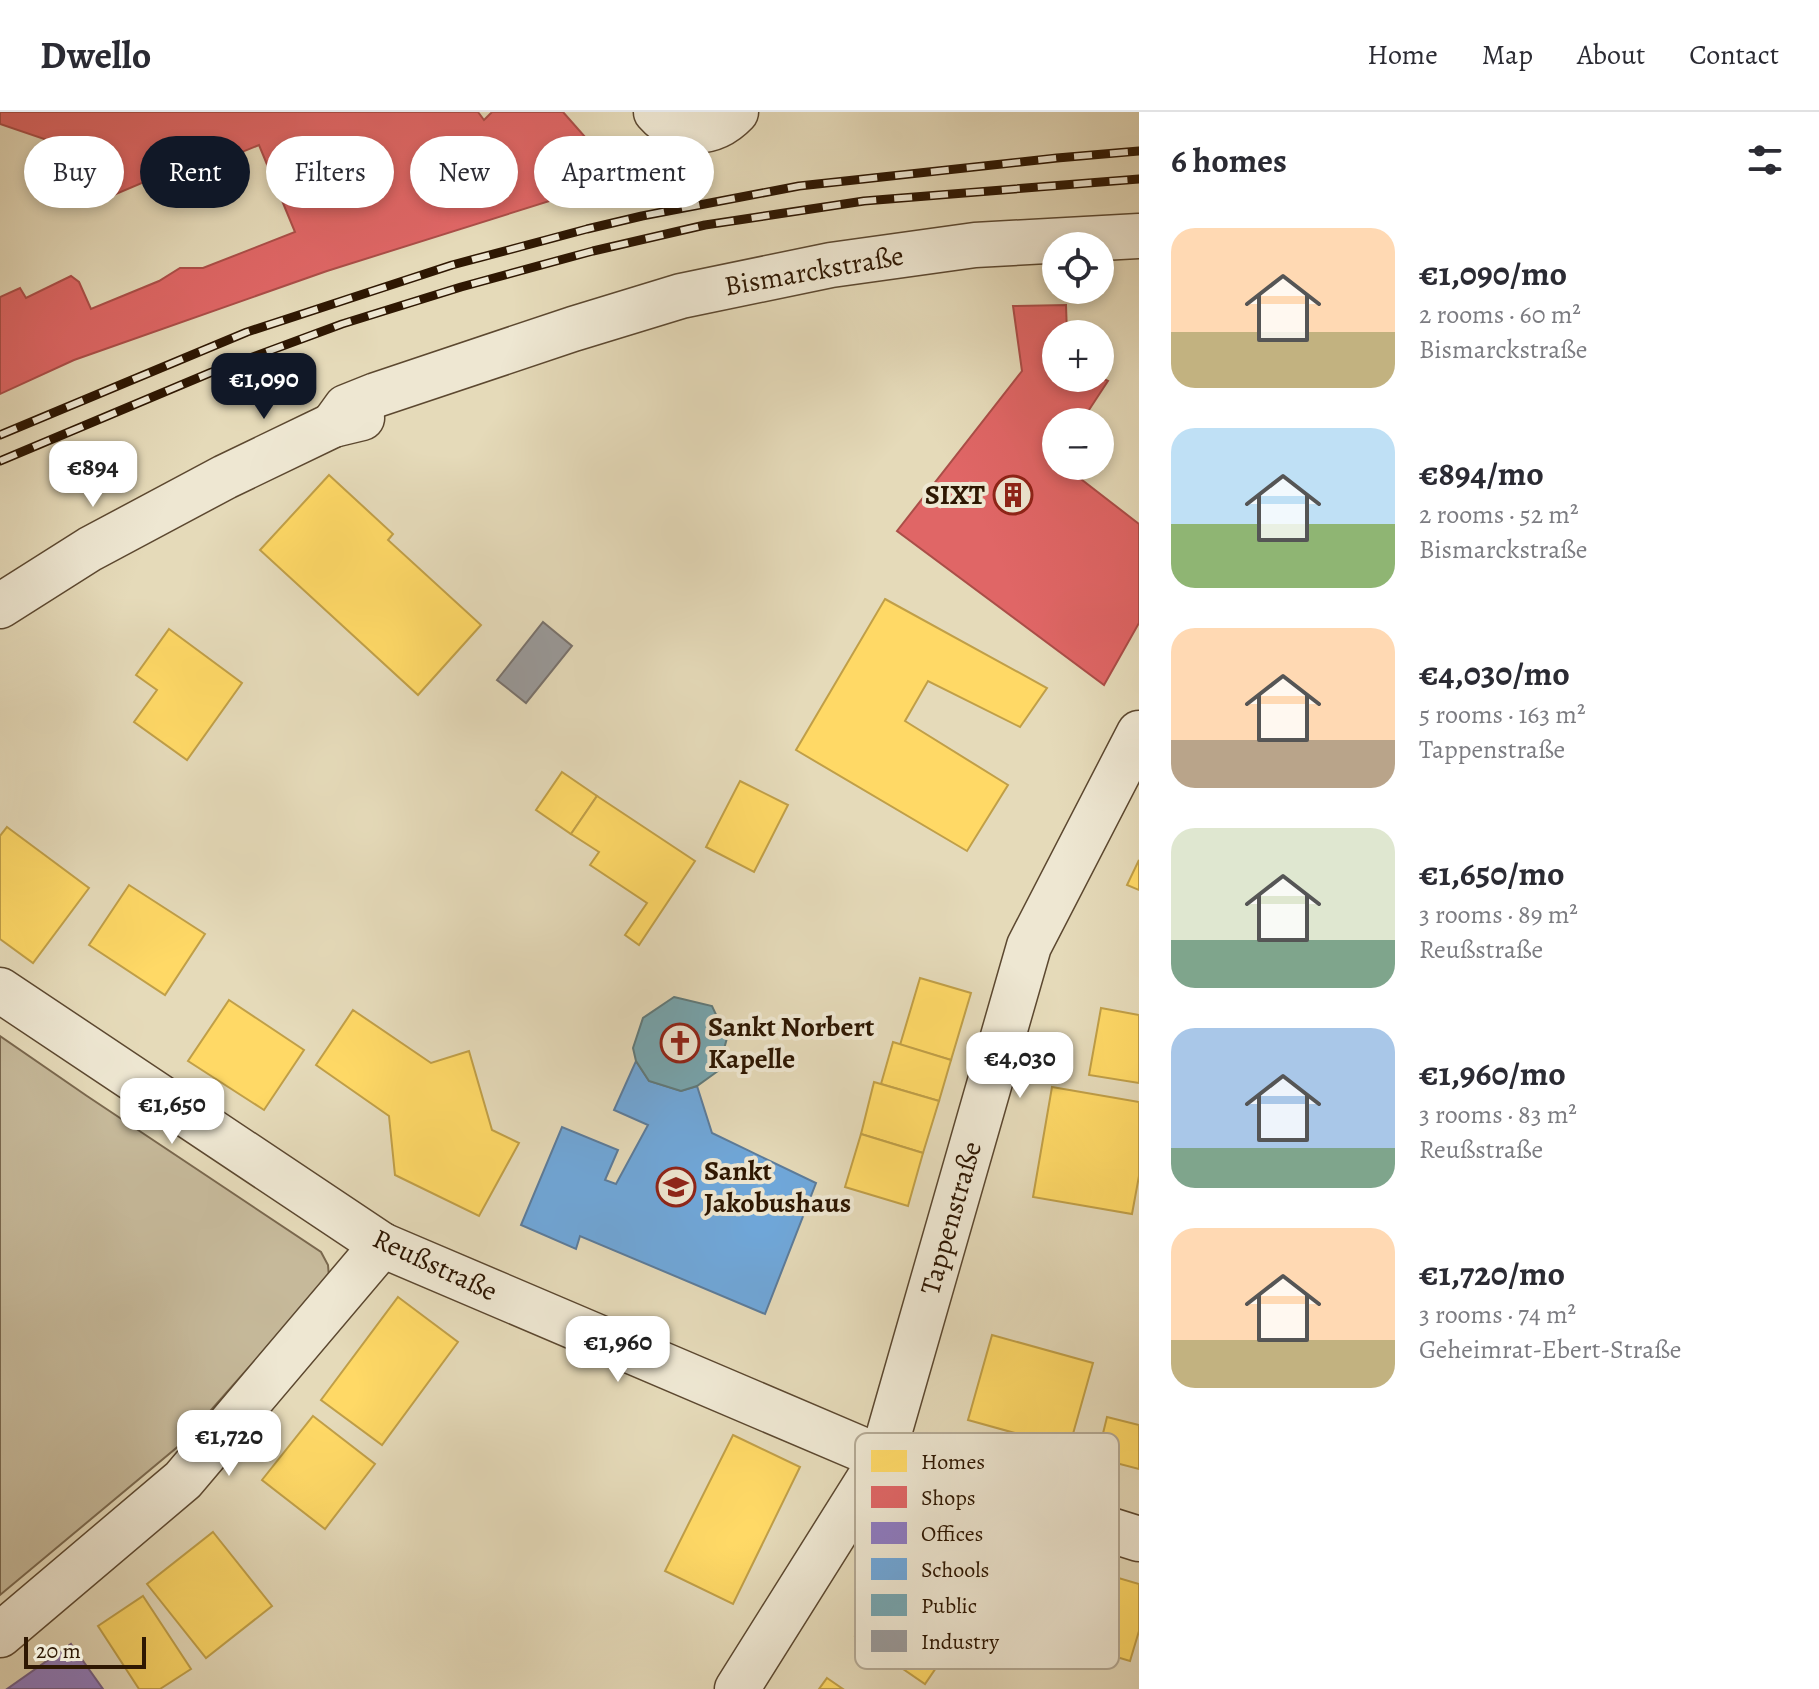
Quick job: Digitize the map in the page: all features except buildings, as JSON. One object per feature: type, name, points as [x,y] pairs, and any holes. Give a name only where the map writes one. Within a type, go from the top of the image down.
[{"type":"street","points":[[656,112],[664,122],[688,131],[713,129],[736,112]]},
{"type":"street","name":"Bismarckstraße","points":[[0,606],[90,549],[225,477],[333,425],[346,407],[425,377],[681,296],[831,265],[975,245],[1139,236]]},
{"type":"street","name":"Tappenstraße","points":[[889,1433],[1029,946],[1139,733]]},
{"type":"street","name":"Reußstraße","points":[[0,990],[382,1245],[855,1446]]},
{"type":"street","points":[[0,1635],[183,1480],[382,1245]]},
{"type":"street","name":"Tappenstraße","points":[[737,1689],[855,1501]]},
{"type":"street","name":"Reußstraße","points":[[1119,1533],[1139,1539]]},
{"type":"shaded area","points":[[0,1036],[321,1252],[328,1265],[329,1277],[181,1444],[0,1595]]},
{"type":"railway","points":[[0,435],[247,332],[452,265],[587,229],[799,186],[1139,151]]},
{"type":"railway","points":[[0,461],[212,372],[342,324],[593,251],[705,225],[864,201],[1139,179]]},
{"type":"place","name":"SIXT","points":[[1013,495]]},
{"type":"place","name":"Sankt Norbert Kapelle","points":[[680,1043]]},
{"type":"place","name":"Sankt Jakobushaus","points":[[676,1187]]}]
